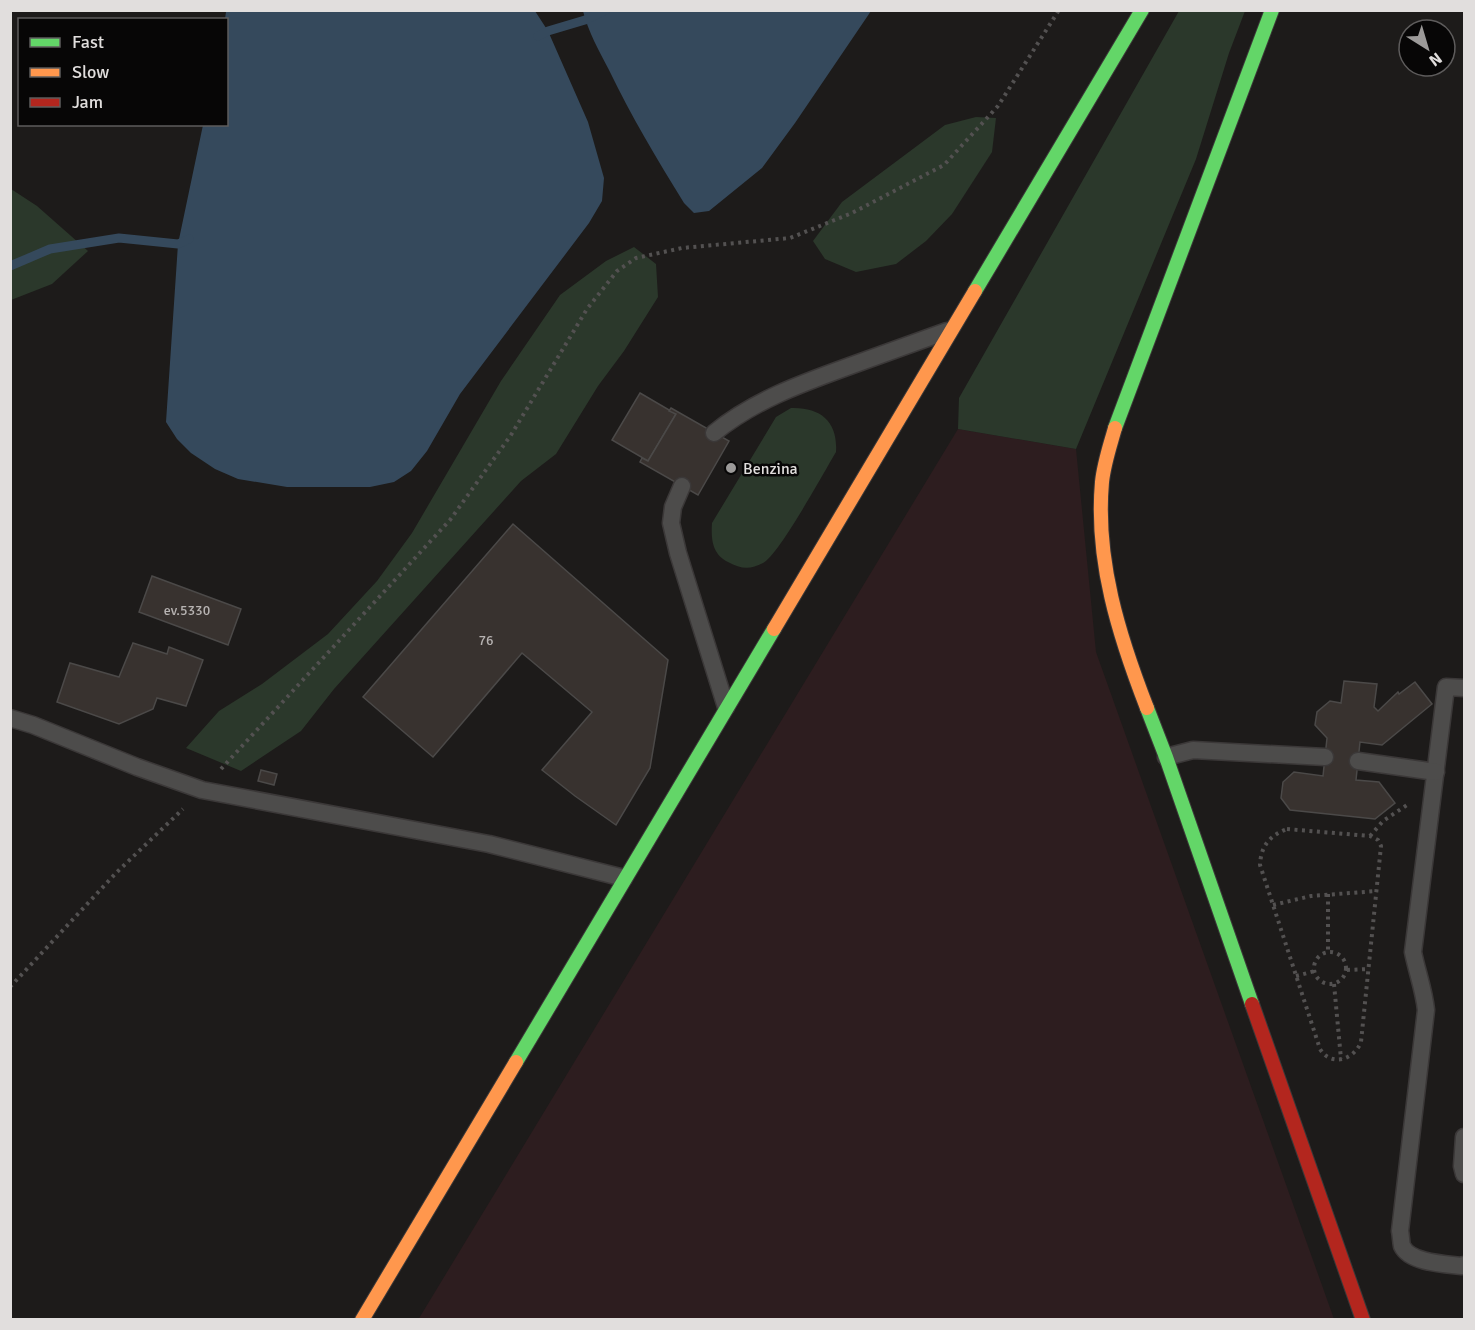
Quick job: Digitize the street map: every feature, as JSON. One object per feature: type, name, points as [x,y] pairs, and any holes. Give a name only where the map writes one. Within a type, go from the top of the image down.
[{"type":"main road","points":[[362,1320],[1142,10]]},
{"type":"main road","points":[[1272,10],[1118,415],[1102,481],[1101,538],[1107,581],[1132,670],[1166,757],[1362,1320]]},
{"type":"lane","points":[[714,433],[732,418],[759,402],[815,378],[954,328]]},
{"type":"lane","points":[[682,486],[673,507],[671,523],[678,553],[726,707]]},
{"type":"lane","points":[[1464,688],[1446,687],[1413,952],[1424,990],[1426,1010],[1400,1231],[1402,1245],[1409,1254],[1426,1262],[1462,1266],[1464,1264]]},
{"type":"lane","points":[[10,718],[202,790],[489,844],[624,878]]},
{"type":"lane","points":[[1166,757],[1193,750],[1325,757]]},
{"type":"lane","points":[[1358,761],[1436,772]]},
{"type":"lane","points":[[1464,1137],[1462,1166],[1464,1174]]},
{"type":"path","points":[[10,987],[117,872],[202,790],[450,520],[511,435],[587,309],[616,271],[636,258],[682,248],[790,238],[852,213],[944,165],[998,106],[1059,10]]},
{"type":"path","points":[[1370,836],[1383,821],[1402,808],[1432,794]]},
{"type":"path","points":[[1287,830],[1370,836],[1378,840],[1381,846],[1361,1042],[1357,1051],[1349,1057],[1330,1059],[1323,1055],[1320,1048],[1260,865],[1261,853],[1264,844],[1271,837],[1287,830]]},
{"type":"path","points":[[1273,905],[1297,898],[1377,891]]},
{"type":"path","points":[[1328,894],[1328,952]]},
{"type":"path","points":[[1328,952],[1341,956],[1346,962],[1347,970],[1341,980],[1334,984],[1325,984],[1318,979],[1315,971],[1318,958],[1328,952]]},
{"type":"path","points":[[1347,970],[1369,969]]},
{"type":"path","points":[[1296,976],[1315,971]]},
{"type":"path","points":[[1334,984],[1341,1059]]},
{"type":"shaded area","points":[[958,429],[1076,449],[1096,652],[1334,1319],[418,1320]]},
{"type":"green space","points":[[1179,11],[1245,11],[1229,53],[1196,159],[1076,449],[958,429],[959,398]]},
{"type":"green space","points":[[976,117],[996,118],[992,152],[952,214],[926,241],[896,264],[856,272],[825,259],[813,241],[842,202],[945,125]]},
{"type":"green space","points":[[11,189],[37,206],[88,251],[52,284],[11,300]]},
{"type":"green space","points":[[634,247],[656,264],[658,297],[624,351],[598,386],[556,454],[521,481],[334,689],[301,731],[241,771],[186,748],[219,711],[262,684],[328,634],[377,581],[412,533],[501,381],[560,295],[606,261]]},
{"type":"green space","points":[[791,408],[811,410],[826,418],[834,432],[836,452],[790,530],[770,557],[754,567],[737,566],[723,559],[716,550],[712,540],[712,523],[776,417]]},
{"type":"water","points":[[230,10],[535,11],[548,31],[588,122],[604,178],[602,201],[589,223],[460,394],[427,451],[411,471],[394,482],[370,487],[287,487],[238,479],[215,469],[191,453],[177,439],[166,422],[178,244],[203,126],[228,126],[228,18],[225,18],[226,12]]},
{"type":"water","points":[[583,10],[871,11],[762,168],[709,211],[694,213],[684,203],[635,121],[594,41]]},
{"type":"building","points":[[640,393],[676,414],[648,461],[612,440]]},
{"type":"building","points":[[671,408],[729,441],[698,495],[640,462],[642,458],[648,461],[676,414],[669,411]]},
{"type":"building","points":[[513,524],[668,660],[650,768],[616,825],[542,770],[592,712],[522,653],[433,757],[363,697]]},
{"type":"building","points":[[152,576],[241,609],[228,645],[139,612]]},
{"type":"building","points":[[133,643],[167,654],[169,647],[203,660],[186,706],[157,698],[153,709],[119,724],[57,702],[70,663],[119,677]]},
{"type":"building","points":[[1344,681],[1377,684],[1374,707],[1378,711],[1398,692],[1399,694],[1415,682],[1432,704],[1382,745],[1360,742],[1356,780],[1379,782],[1395,803],[1375,819],[1290,810],[1281,798],[1283,782],[1294,772],[1323,776],[1327,738],[1315,725],[1317,712],[1330,701],[1341,703]]},
{"type":"building","points":[[261,770],[277,774],[274,785],[258,781]]},
{"type":"waterway","points":[[538,36],[585,20],[606,10]]},
{"type":"waterway","points":[[10,266],[50,249],[119,238],[178,244],[189,239]]},
{"type":"traffic: fast","points":[[975,291],[1142,10]]},
{"type":"traffic: fast","points":[[1115,428],[1272,10]]},
{"type":"traffic: fast","points":[[516,1062],[774,629]]},
{"type":"traffic: fast","points":[[1147,708],[1252,1004]]},
{"type":"traffic: slow","points":[[774,629],[975,291]]},
{"type":"traffic: slow","points":[[1115,428],[1102,482],[1102,540],[1111,597],[1127,653],[1147,708]]},
{"type":"traffic: slow","points":[[362,1320],[516,1062]]},
{"type":"traffic: jam","points":[[1252,1004],[1363,1320]]},
{"type":"place","name":"Benzina","points":[[731,468]]}]
